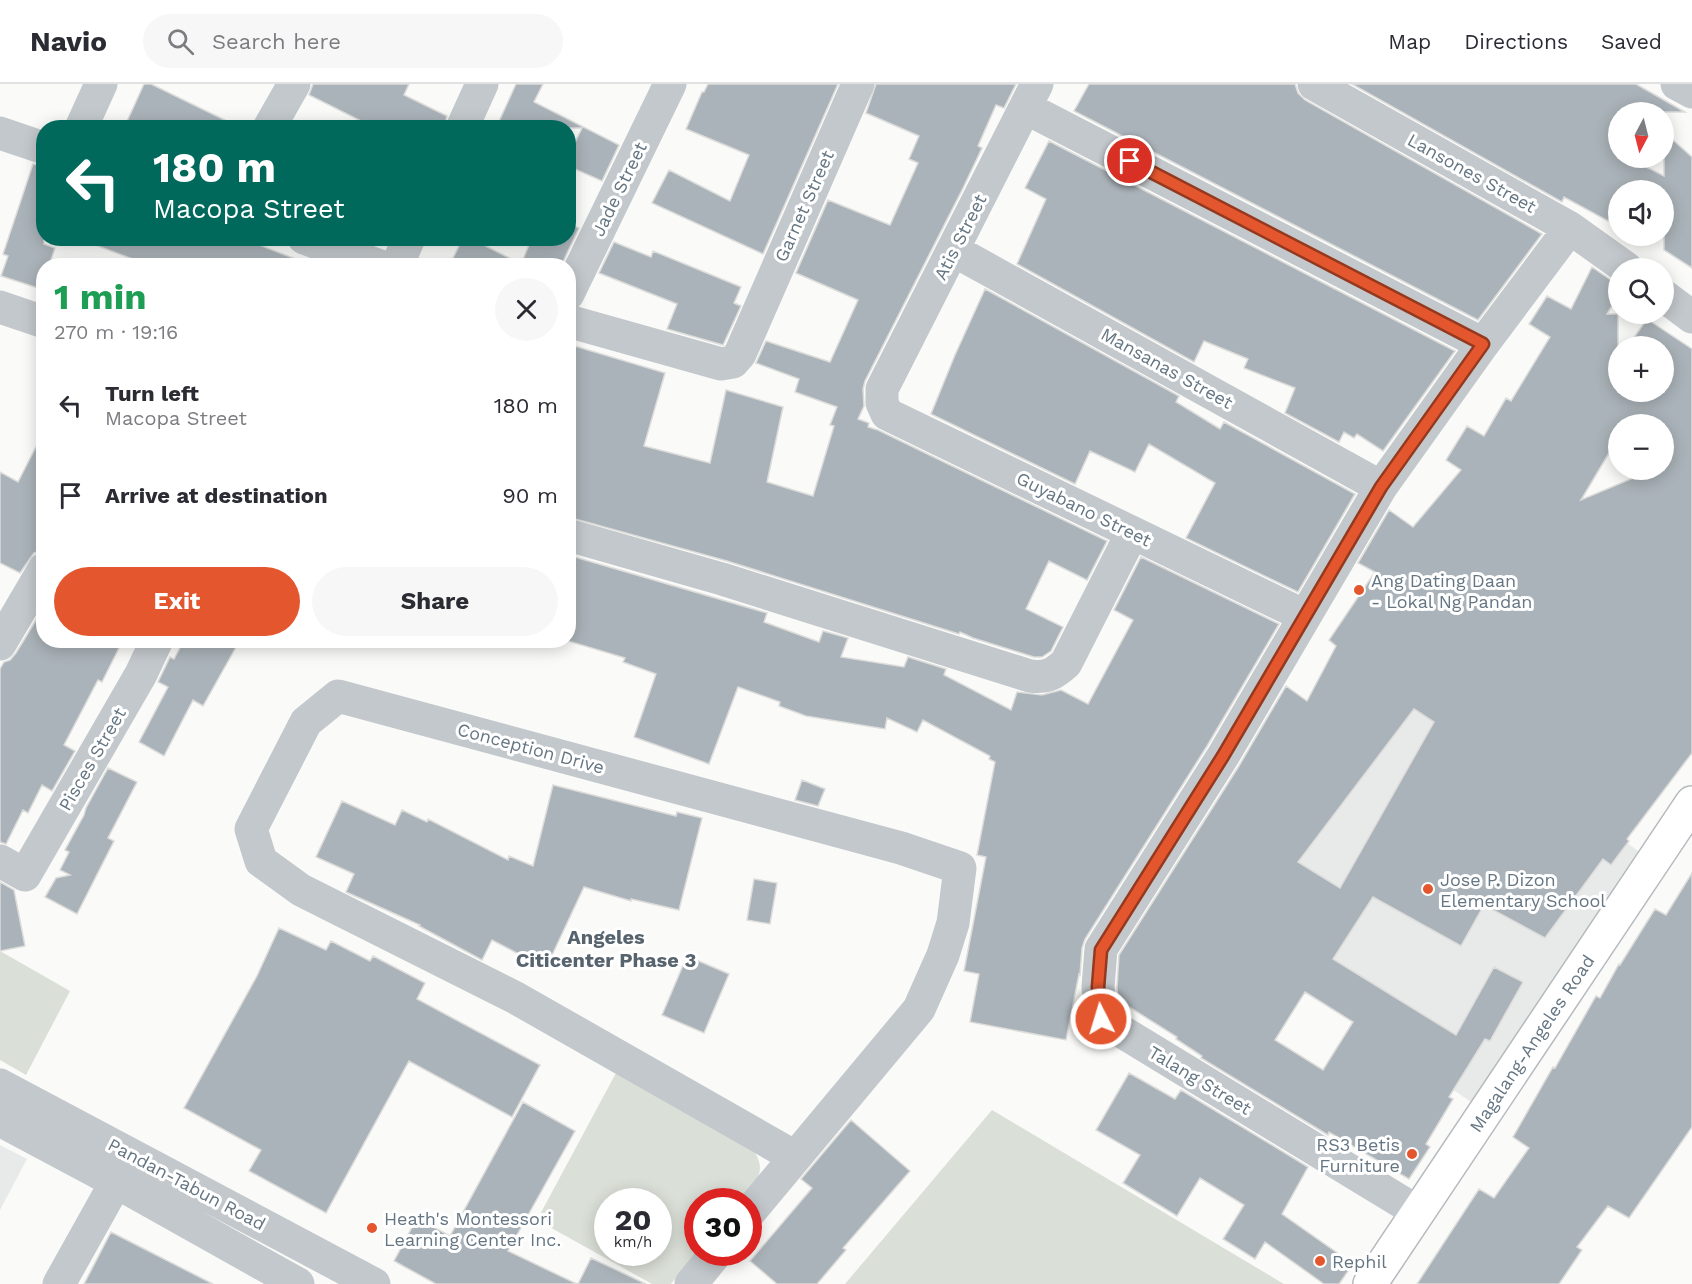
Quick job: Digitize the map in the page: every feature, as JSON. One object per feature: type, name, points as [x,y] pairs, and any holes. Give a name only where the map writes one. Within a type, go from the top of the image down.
[{"type":"main road","name":"Magalang-Angeles Road","points":[[1370,1284],[1692,803]]},
{"type":"street","points":[[85,120],[101,84]]},
{"type":"street","points":[[274,120],[294,84]]},
{"type":"street","points":[[466,120],[482,84]]},
{"type":"street","name":"Jade Street","points":[[576,278],[670,84]]},
{"type":"street","name":"Garnet Street","points":[[576,323],[721,364],[733,362],[740,354],[858,84]]},
{"type":"street","name":"Lansones Street","points":[[1314,84],[1570,228],[1612,258]]},
{"type":"street","points":[[1677,84],[1692,93]]},
{"type":"street","points":[[1032,96],[1483,344]]},
{"type":"street","name":"Atis Street","points":[[882,389],[1032,96]]},
{"type":"street","points":[[0,133],[36,145]]},
{"type":"street","name":"Talang Street","points":[[1418,1212],[1101,1019],[1098,987],[1101,950],[1223,756],[1381,487],[1483,344],[1570,228]]},
{"type":"street","points":[[326,246],[358,258]]},
{"type":"street","name":"Mansanas Street","points":[[953,250],[1381,487]]},
{"type":"street","points":[[1674,304],[1692,317]]},
{"type":"street","points":[[1,310],[36,320]]},
{"type":"street","name":"Guyabano Street","points":[[882,389],[882,403],[887,414],[895,419],[929,433],[1305,616]]},
{"type":"street","points":[[576,537],[722,579],[1030,676],[1040,677],[1050,676],[1066,663],[1132,533]]},
{"type":"street","points":[[0,644],[36,583]]},
{"type":"street","name":"Pisces Street","points":[[13,868],[141,674],[153,648]]},
{"type":"street","name":"Conception Drive","points":[[338,696],[901,848],[960,868],[953,923],[944,955],[919,1009],[795,1157],[516,998],[301,890],[261,861],[251,829],[306,722],[338,696]]},
{"type":"street","name":"Pandan-Tabun Road","points":[[0,1085],[374,1284]]},
{"type":"street","name":"Pandan-Tabun Road","points":[[0,1120],[298,1284]]},
{"type":"street","points":[[762,1197],[795,1157]]},
{"type":"street","points":[[59,1284],[116,1182]]},
{"type":"street","points":[[691,1284],[706,1266]]},
{"type":"shaded area","name":"Jose P. Dizon Elementary School","points":[[1395,669],[1642,854],[1474,1104],[1212,925]]},
{"type":"shaded area","points":[[0,951],[70,991],[26,1075],[0,1060]]},
{"type":"shaded area","points":[[616,1073],[755,1153],[760,1167],[757,1179],[750,1188],[684,1188],[686,1266],[671,1284],[652,1284],[620,1266],[672,1266],[672,1188],[594,1188],[594,1252],[537,1220]]},
{"type":"shaded area","points":[[992,1110],[1284,1284],[845,1284]]},
{"type":"shaded area","points":[[0,1145],[27,1159],[0,1210]]},
{"type":"building","points":[[144,84],[151,84],[225,120],[128,120]]},
{"type":"building","points":[[313,84],[409,84],[404,95],[447,116],[446,120],[359,120],[309,95]]},
{"type":"building","points":[[516,84],[543,84],[534,102],[570,120],[500,120]]},
{"type":"building","points":[[708,84],[838,84],[763,254],[652,203],[669,170],[730,201],[749,155],[686,129],[702,92]]},
{"type":"building","points":[[876,84],[1016,84],[1004,108],[996,105],[978,146],[982,148],[865,381],[864,406],[858,419],[869,423],[868,427],[1107,541],[1087,580],[1049,561],[1026,609],[1063,627],[1051,651],[1042,657],[1034,657],[727,561],[576,519],[576,346],[665,373],[644,446],[710,463],[726,390],[783,407],[767,482],[813,496],[834,426],[830,425],[837,407],[795,392],[799,379],[756,363],[766,341],[830,362],[858,300],[796,273],[828,200],[890,225],[918,163],[909,159],[919,136],[866,113]]},
{"type":"building","points":[[1089,84],[1295,84],[1298,93],[1305,100],[1542,234],[1478,320],[1074,111]]},
{"type":"building","points":[[1352,84],[1636,84],[1668,102],[1608,102],[1608,168],[1648,168],[1664,176],[1664,168],[1674,168],[1674,141],[1692,157],[1692,268],[1664,250],[1664,246],[1674,246],[1674,180],[1608,180],[1608,221],[1564,197],[1562,202]]},
{"type":"building","points":[[1674,106],[1685,112],[1674,112]]},
{"type":"building","points":[[576,123],[619,145],[602,181],[576,170],[576,140],[582,128],[576,128]]},
{"type":"building","points":[[1049,141],[1455,351],[1383,451],[1357,434],[1354,438],[1344,432],[1339,442],[1285,413],[1295,388],[1244,368],[1248,359],[1204,341],[1194,362],[1017,264],[1046,199],[1025,188]]},
{"type":"building","points":[[33,164],[36,165],[36,246],[55,248],[52,258],[36,258],[36,287],[1,276],[8,256],[3,254]]},
{"type":"building","points":[[614,242],[651,257],[653,251],[741,287],[734,303],[741,306],[723,345],[667,329],[677,304],[599,273]]},
{"type":"building","points":[[98,246],[262,246],[293,258],[130,258]]},
{"type":"building","points":[[459,246],[486,246],[509,258],[453,258]]},
{"type":"building","points":[[529,246],[570,246],[565,258],[524,258]]},
{"type":"building","points":[[1592,267],[1608,278],[1608,324],[1618,324],[1618,336],[1608,336],[1608,402],[1674,402],[1674,337],[1692,349],[1692,753],[1627,839],[1629,841],[1611,865],[1603,859],[1545,938],[1484,905],[1461,946],[1373,897],[1333,959],[1456,1035],[1494,967],[1523,982],[1490,1041],[1485,1039],[1449,1097],[1453,1099],[1426,1144],[1430,1147],[1409,1179],[1329,1132],[1328,1135],[1201,1058],[1202,1056],[1176,1039],[1177,1037],[1118,1000],[1119,955],[1239,766],[1286,686],[1307,701],[1336,646],[1329,640],[1375,572],[1358,563],[1389,510],[1413,527],[1461,470],[1446,460],[1467,426],[1484,436],[1506,398],[1511,401],[1550,337],[1529,324],[1547,296],[1571,309]],"holes":[[[1414,709],[1434,722],[1340,888],[1298,862]],[[1305,992],[1353,1022],[1323,1070],[1275,1040]]]},
{"type":"building","points":[[985,289],[1179,396],[1176,402],[1220,429],[1224,422],[1355,494],[1298,592],[1186,538],[1215,483],[1149,444],[1135,472],[1090,451],[1075,484],[931,414]]},
{"type":"building","points":[[1643,324],[1654,324],[1672,336],[1635,336]]},
{"type":"building","points":[[36,447],[36,552],[20,573],[0,563],[0,472],[18,482]]},
{"type":"building","points":[[576,557],[767,613],[764,622],[819,642],[823,631],[848,638],[841,657],[904,667],[908,657],[946,669],[944,675],[1011,710],[1017,692],[1042,695],[1061,690],[1088,704],[1133,620],[1114,610],[1141,557],[1279,624],[1207,746],[1085,939],[1066,1040],[970,1022],[979,974],[964,971],[986,857],[977,855],[995,762],[989,759],[990,756],[923,720],[917,732],[887,718],[885,729],[806,716],[779,706],[780,702],[738,687],[709,764],[634,737],[656,674],[623,662],[625,658],[576,643]]},
{"type":"building","points":[[36,620],[36,648],[119,648],[102,682],[98,680],[64,745],[75,751],[52,791],[42,785],[28,813],[23,810],[6,844],[0,842],[0,669],[4,662],[10,660]]},
{"type":"building","points":[[180,648],[236,648],[203,706],[193,700],[164,756],[139,742],[168,687],[158,682],[170,657],[174,659]]},
{"type":"building","points":[[108,768],[137,782],[108,838],[114,841],[77,914],[45,897],[56,878],[70,875],[60,870],[69,852],[65,850]]},
{"type":"building","points":[[802,780],[825,789],[818,806],[795,800]]},
{"type":"building","points":[[553,785],[676,816],[677,812],[702,818],[679,910],[631,899],[631,901],[584,887],[546,968],[492,940],[482,960],[420,925],[346,892],[354,874],[316,857],[342,801],[395,825],[402,810],[427,822],[428,819],[508,860],[509,856],[533,866]]},
{"type":"building","points":[[1692,873],[1692,1127],[1629,1218],[1608,1206],[1577,1247],[1582,1250],[1559,1284],[1417,1284],[1479,1189],[1494,1198],[1529,1148],[1513,1137],[1553,1067],[1555,1068],[1596,996],[1600,998],[1655,909],[1666,915]]},
{"type":"building","points":[[754,879],[777,883],[770,924],[747,920]]},
{"type":"building","points":[[0,882],[14,890],[25,946],[0,951]]},
{"type":"building","points":[[279,928],[326,950],[331,941],[370,961],[373,956],[425,983],[417,999],[540,1065],[512,1117],[409,1061],[326,1213],[249,1171],[261,1150],[184,1108],[257,976]]},
{"type":"building","points":[[687,956],[729,974],[704,1033],[662,1015]]},
{"type":"building","points":[[1129,1073],[1175,1099],[1181,1090],[1308,1167],[1282,1214],[1353,1264],[1339,1284],[1324,1284],[1265,1242],[1255,1259],[1223,1239],[1244,1205],[1200,1178],[1177,1216],[1123,1183],[1140,1155],[1096,1130]]},
{"type":"building","points":[[523,1102],[575,1131],[508,1251],[577,1284],[436,1284],[394,1261],[417,1218],[450,1236]]},
{"type":"building","points":[[851,1120],[910,1171],[843,1248],[846,1250],[817,1284],[777,1284],[756,1266],[762,1266],[762,1247],[812,1188],[801,1179]]},
{"type":"building","points":[[111,1232],[213,1284],[84,1284]]},
{"type":"building","points":[[591,1258],[594,1259],[594,1266],[608,1266],[646,1284],[578,1284]]},
{"type":"place","name":"Ang Dating Daan - Lokal Ng Pandan","points":[[1359,590]]},
{"type":"place","name":"Jose P. Dizon Elementary School","points":[[1428,889]]},
{"type":"place","name":"RS3 Betis Furniture","points":[[1412,1154]]},
{"type":"place","name":"Heath's Montessori Learning Center Inc.","points":[[372,1228]]},
{"type":"place","name":"Rephil","points":[[1320,1261]]},
{"type":"district","name":"Angeles Citicenter Phase 3","points":[[606,948]]},
{"type":"route","points":[[1101,1019],[1098,987],[1101,950],[1223,756],[1381,487],[1483,344],[1130,161]]}]
